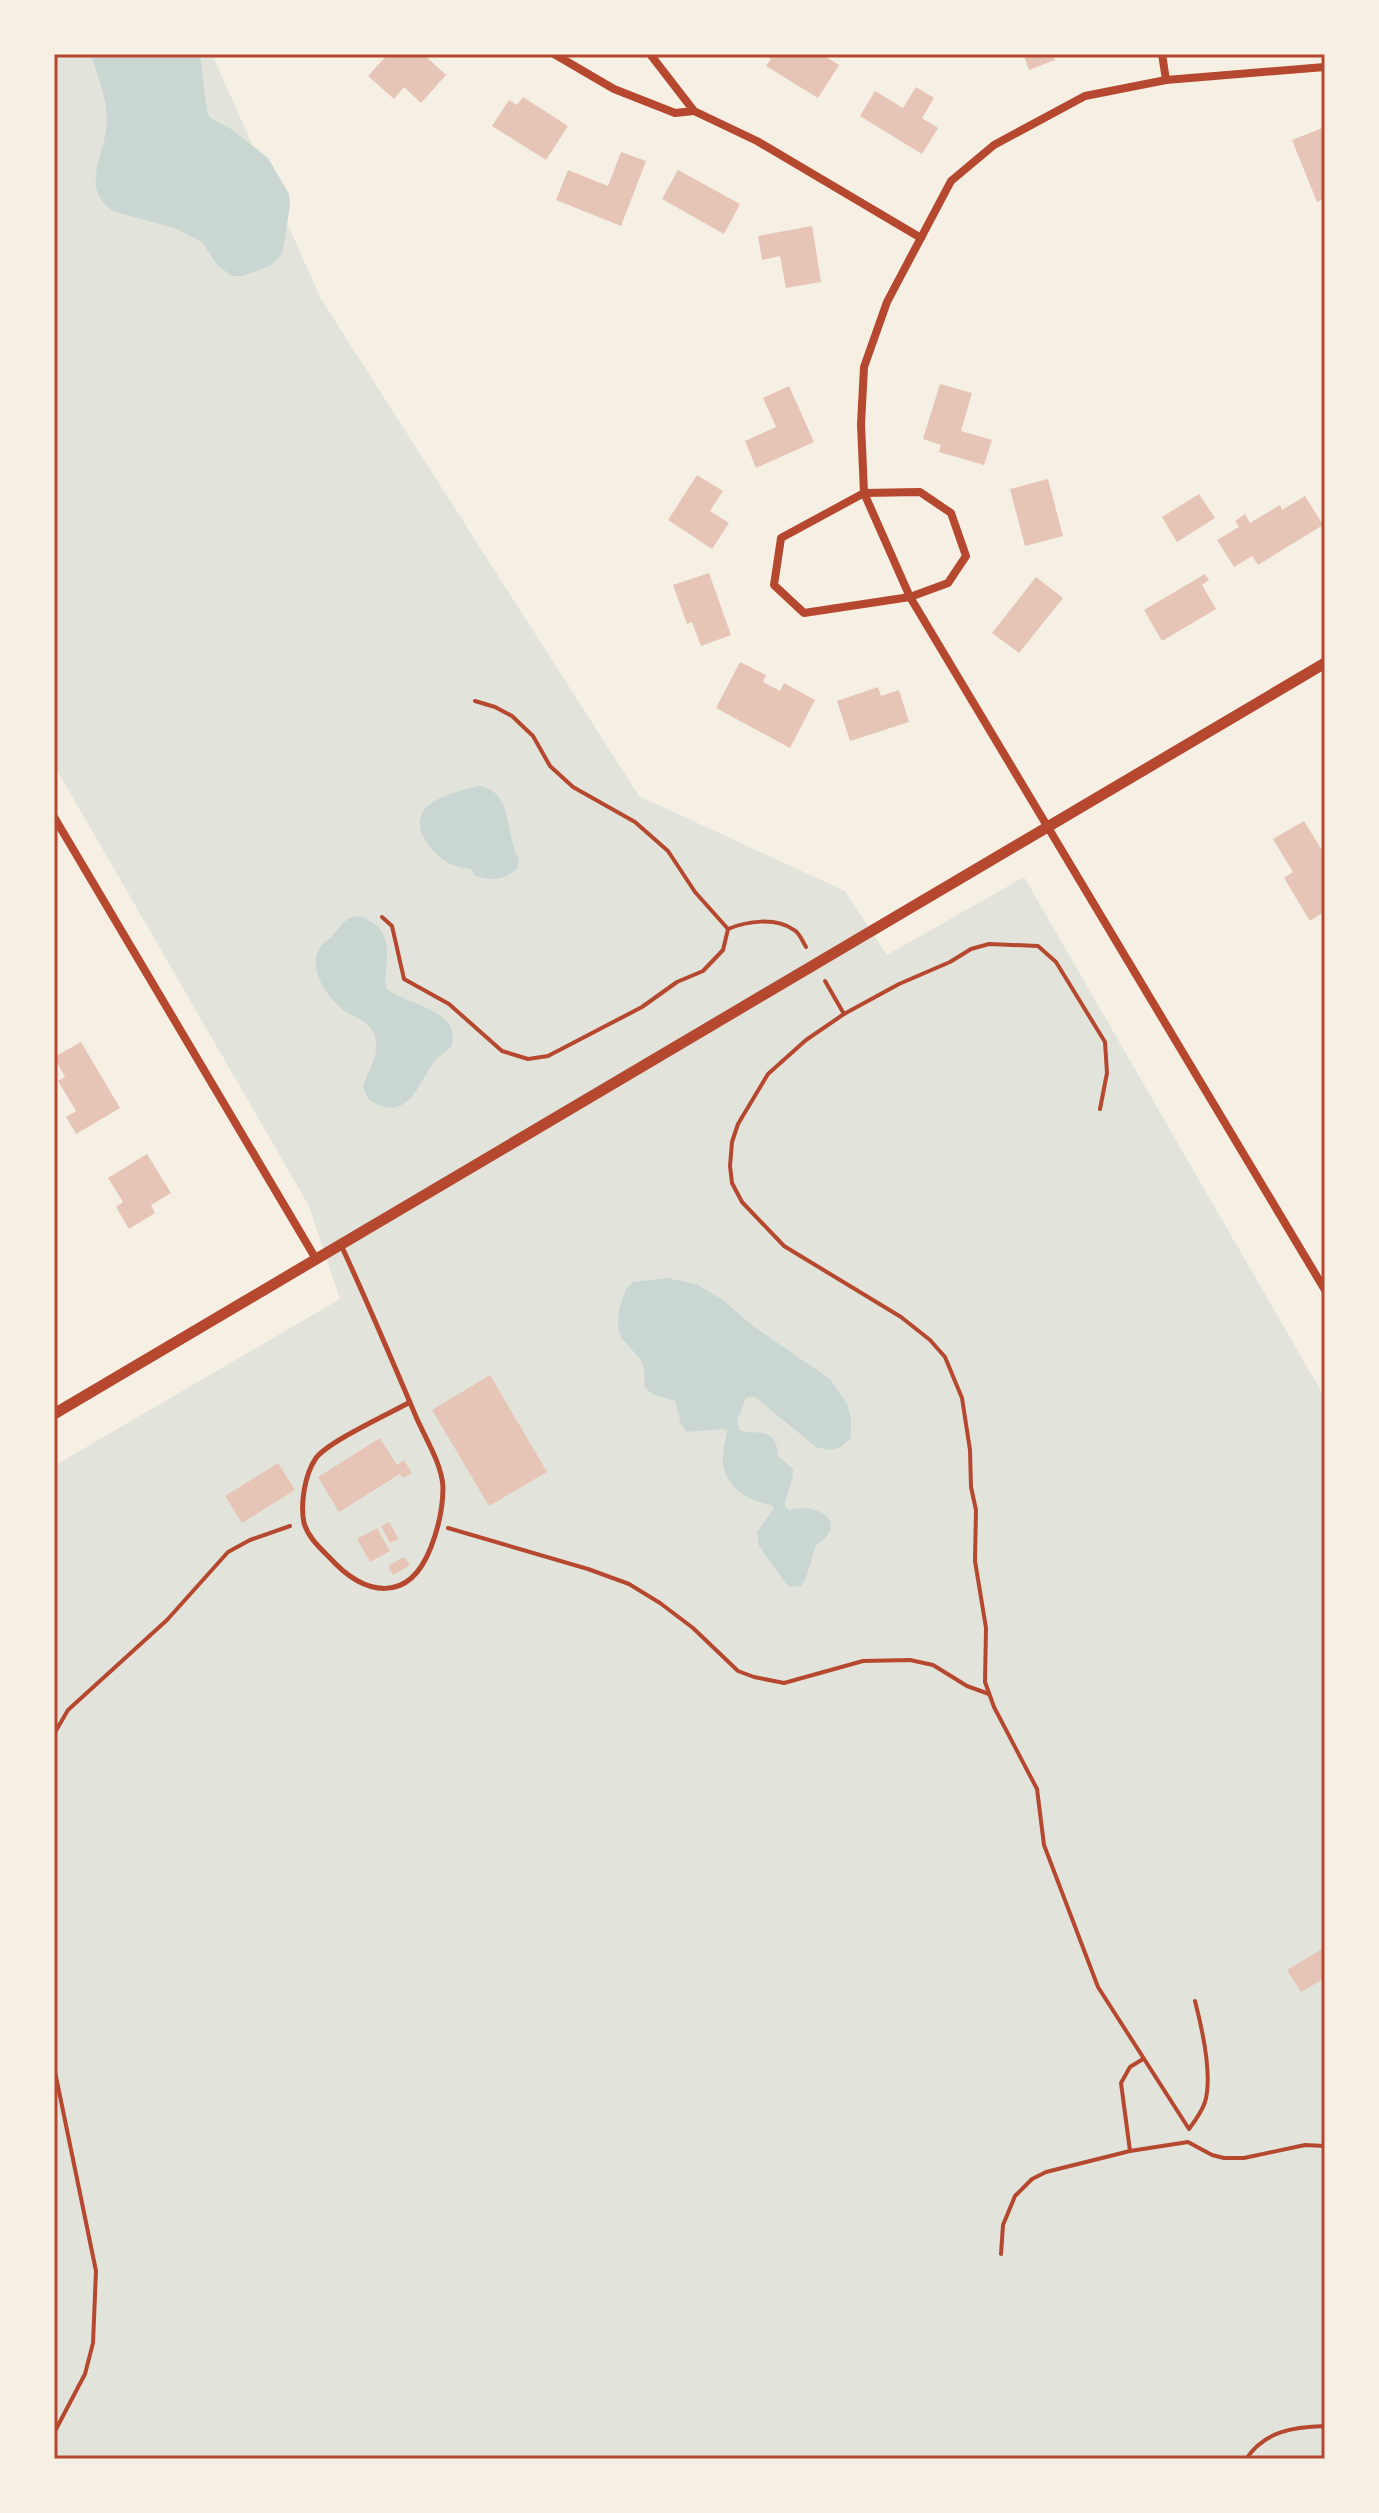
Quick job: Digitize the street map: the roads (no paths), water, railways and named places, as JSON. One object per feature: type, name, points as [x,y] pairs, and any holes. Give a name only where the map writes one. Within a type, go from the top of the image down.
[{"type":"street","points":[[554,54],[614,89],[675,113],[694,111]]},
{"type":"street","points":[[650,54],[694,111],[757,141],[921,238]]},
{"type":"street","points":[[1162,54],[1166,80]]},
{"type":"street","points":[[1325,67],[1166,80],[1085,96],[994,145],[951,181],[887,302],[864,367],[861,424],[864,493],[910,597],[1325,1290]]},
{"type":"street","points":[[920,492],[951,513],[966,556],[948,583],[910,597],[804,613],[774,585],[781,538],[864,493],[920,492]]},
{"type":"street","points":[[54,1414],[1325,663]]},
{"type":"street","points":[[54,817],[316,1259]]},
{"type":"lane","points":[[341,1244],[410,1402],[443,1486],[438,1526],[425,1563],[413,1578],[396,1586],[380,1589],[363,1586],[340,1570],[312,1539],[304,1522],[304,1494],[309,1471],[318,1456],[410,1402]]}]
